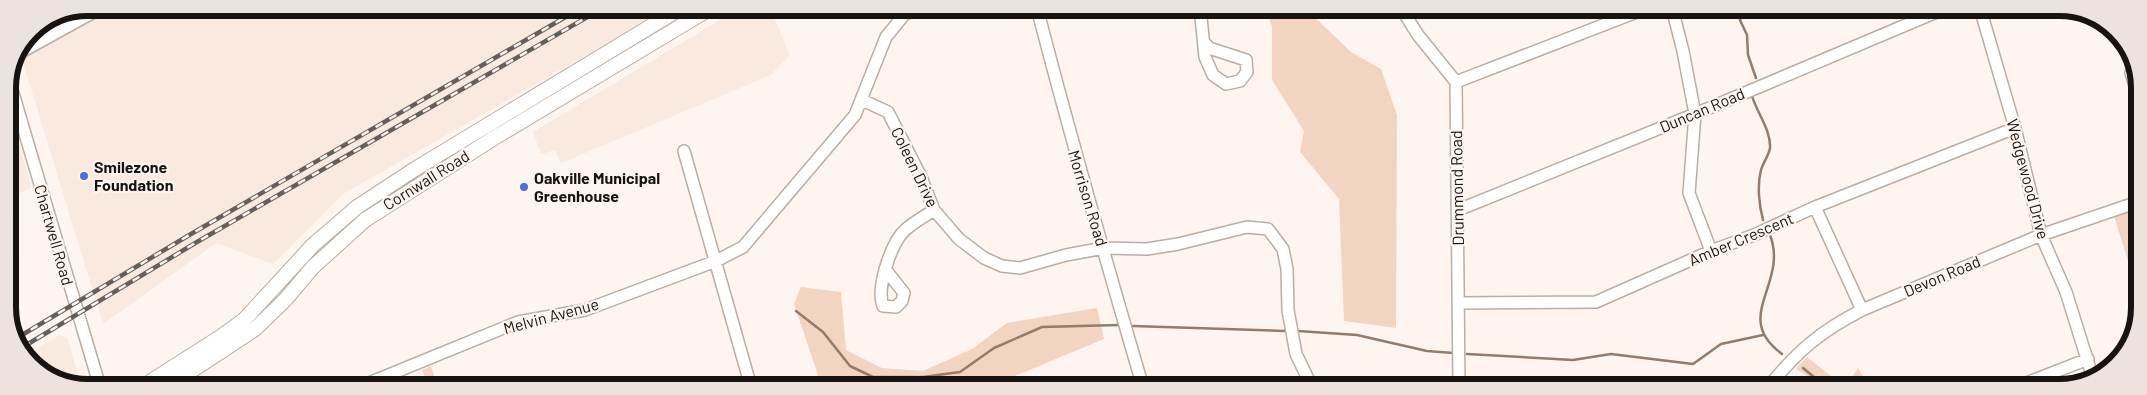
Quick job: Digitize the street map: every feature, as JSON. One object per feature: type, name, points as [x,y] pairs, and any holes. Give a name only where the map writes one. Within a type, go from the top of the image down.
[{"type":"main road","name":"Cornwall Road","points":[[155,379],[244,320],[313,245],[357,207],[415,169],[668,16]]},
{"type":"main road","name":"Cornwall Road","points":[[179,379],[256,329],[285,300],[313,267],[365,220],[494,138],[699,16]]},
{"type":"street","points":[[28,48],[86,16]]},
{"type":"street","name":"Melvin Avenue","points":[[379,379],[518,322],[585,310],[716,261],[743,247],[854,115],[862,100],[886,37],[903,16]]},
{"type":"street","name":"Morrison Road","points":[[1039,16],[1073,147],[1141,379]]},
{"type":"street","points":[[1201,16],[1204,42]]},
{"type":"street","points":[[1406,16],[1418,35],[1456,82],[1626,16]]},
{"type":"street","points":[[1674,16],[1684,51],[1695,114],[1690,192],[1711,251]]},
{"type":"street","name":"Duncan Road","points":[[1458,210],[1695,114],[1927,16]]},
{"type":"street","name":"Wedgewood Drive","points":[[1982,16],[2015,128],[2041,235],[2066,292],[2091,371]]},
{"type":"street","name":"Drummond Road","points":[[1456,82],[1459,379]]},
{"type":"street","name":"Coleen Drive","points":[[862,100],[888,112],[921,177],[934,210],[959,239],[984,258],[1002,266],[1020,268],[1066,255],[1104,248],[1147,249],[1178,244],[1248,227],[1268,229],[1283,249],[1287,269],[1288,310],[1296,354],[1308,379]]},
{"type":"street","name":"Chartwell Road","points":[[16,104],[72,299],[97,379]]},
{"type":"street","name":"Amber Crescent","points":[[1458,303],[1596,302],[1815,207],[2015,128]]},
{"type":"street","points":[[684,151],[750,379]]},
{"type":"street","name":"Devon Road","points":[[1775,379],[1798,352],[1834,324],[1862,310],[2041,235],[2131,204]]},
{"type":"street","points":[[1815,207],[1862,310]]},
{"type":"street","points":[[886,269],[891,253],[904,231],[934,210]]},
{"type":"street","points":[[2037,379],[2088,359]]},
{"type":"shaded area","points":[[89,16],[655,16],[343,194],[273,264],[216,243],[103,324],[22,60],[28,48],[48,28],[61,22]]},
{"type":"shaded area","points":[[727,16],[773,16],[790,55],[771,75],[561,163],[555,150],[541,154],[533,132]]},
{"type":"shaded area","points":[[1269,16],[1313,16],[1351,52],[1381,69],[1397,115],[1396,328],[1344,321],[1339,199],[1300,152],[1304,131],[1272,80],[1272,27]]},
{"type":"shaded area","points":[[16,132],[31,187],[16,195]]},
{"type":"shaded area","points":[[2131,210],[2131,263],[2129,264],[2114,216]]},
{"type":"shaded area","points":[[801,287],[841,292],[846,350],[882,368],[923,371],[972,349],[1007,323],[1097,308],[1104,339],[1007,379],[819,379],[794,304]]},
{"type":"shaded area","points":[[59,335],[67,338],[79,378],[48,367],[32,352]]},
{"type":"shaded area","points":[[1807,357],[1835,379],[1813,379],[1796,369]]},
{"type":"shaded area","points":[[431,366],[435,379],[426,379],[422,370]]},
{"type":"shaded area","points":[[1858,368],[1865,379],[1850,379]]},
{"type":"waterway","points":[[1741,16],[1740,20],[1747,35],[1748,55],[1756,78]]},
{"type":"waterway","points":[[1752,96],[1770,141],[1770,148],[1761,170],[1759,182],[1763,220]]},
{"type":"waterway","points":[[1770,235],[1774,253],[1773,269],[1761,313],[1761,327],[1768,340],[1782,354]]},
{"type":"waterway","points":[[796,311],[823,332],[850,366],[873,377],[923,377],[960,372],[994,348],[1042,327],[1118,325]]},
{"type":"waterway","points":[[1133,326],[1285,331]]},
{"type":"waterway","points":[[1298,331],[1357,335],[1427,351],[1453,353]]},
{"type":"waterway","points":[[1467,354],[1573,360],[1611,354],[1693,364],[1721,344],[1763,335]]},
{"type":"waterway","points":[[1803,368],[1816,379]]},
{"type":"railway","points":[[22,335],[191,234],[567,16]]},
{"type":"railway","points":[[27,344],[197,242],[589,16]]},
{"type":"place","name":"Smilezone Foundation","points":[[84,176]]},
{"type":"place","name":"Oakville Municipal Greenhouse","points":[[524,187]]}]
